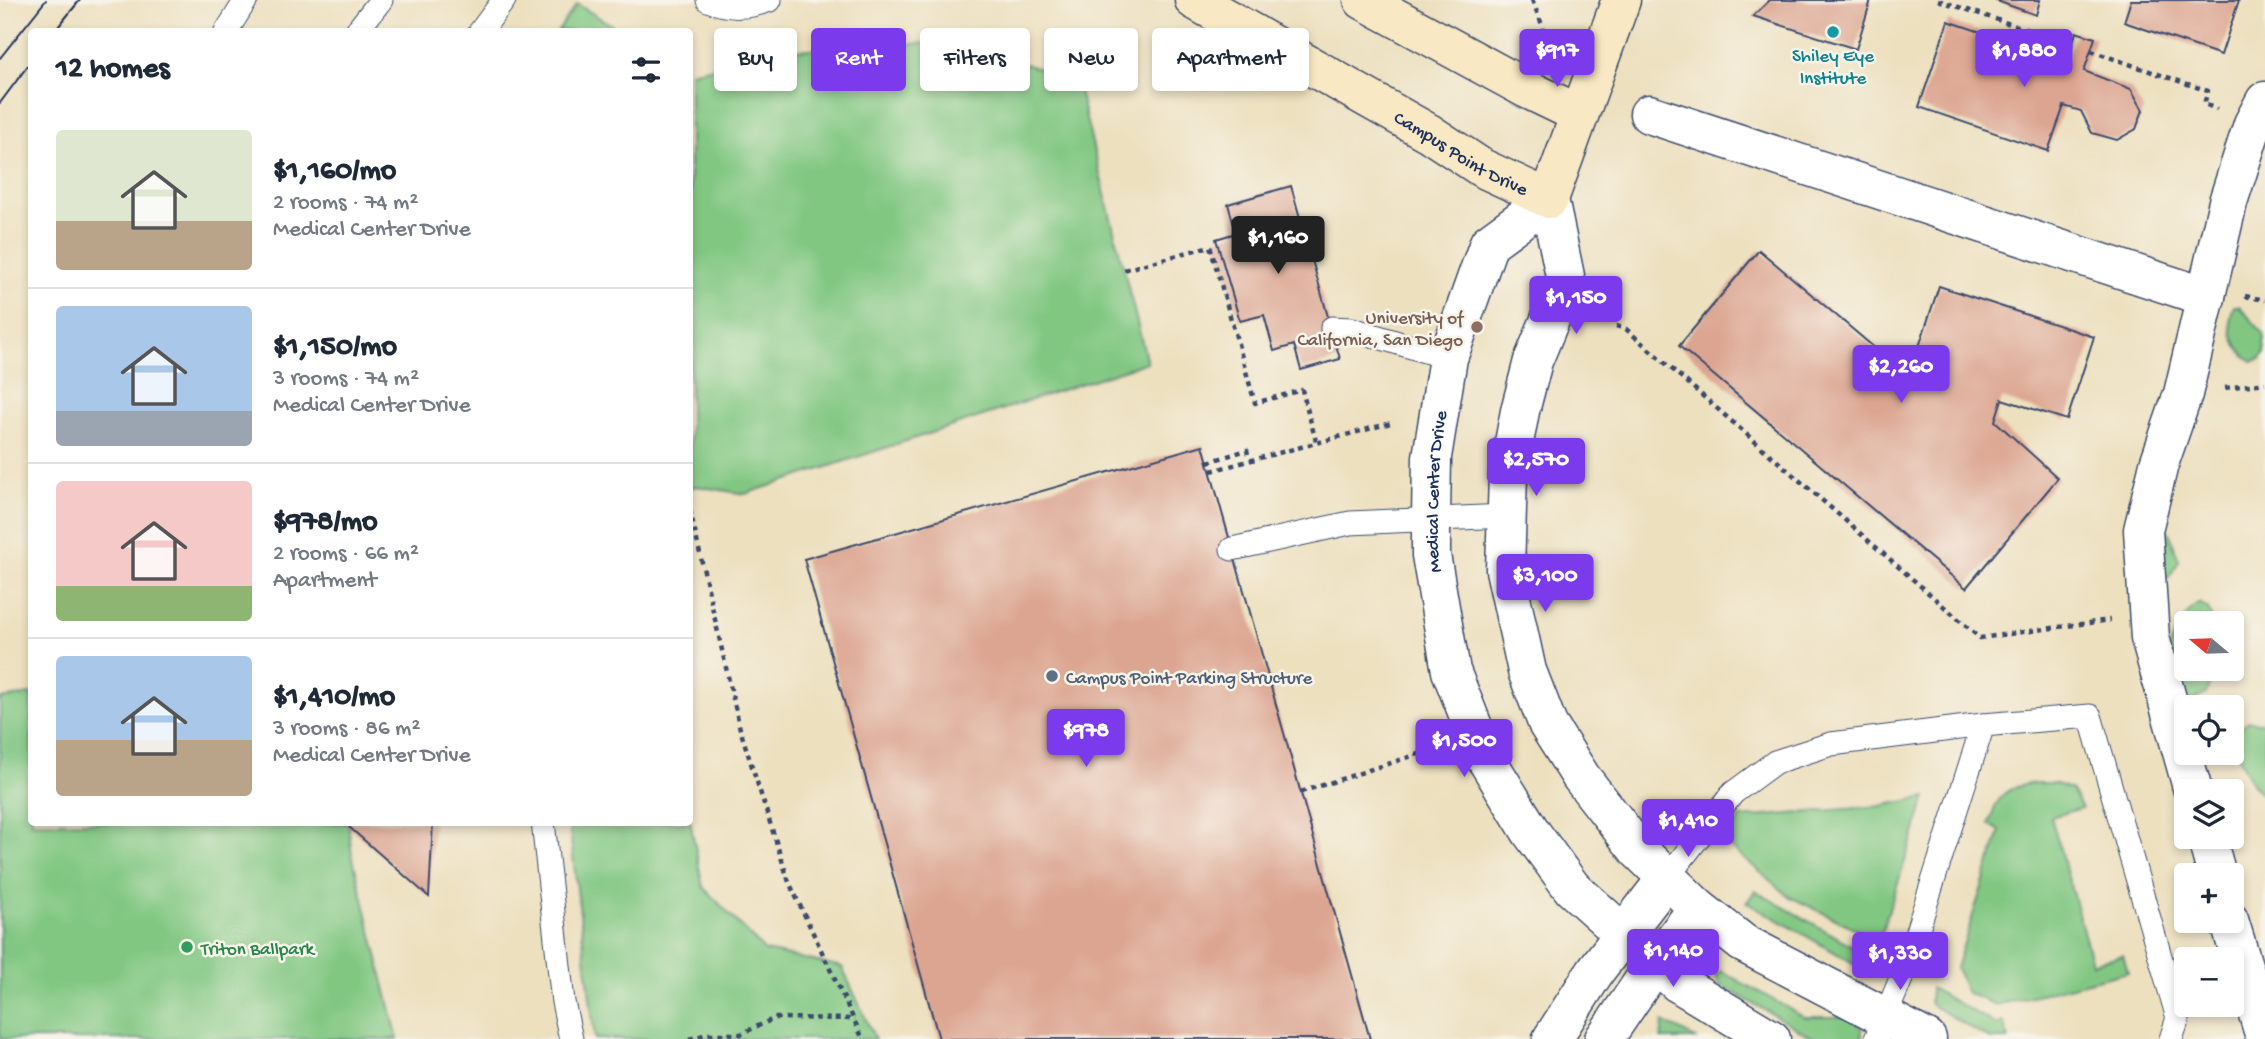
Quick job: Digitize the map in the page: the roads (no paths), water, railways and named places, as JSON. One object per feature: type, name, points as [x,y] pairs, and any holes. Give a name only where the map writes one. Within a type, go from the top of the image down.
[{"type":"street","name":"Campus Point Drive","points":[[1194,0],[1429,133],[1482,167],[1549,199]]},
{"type":"street","points":[[1363,0],[1527,89],[1579,114]]},
{"type":"street","points":[[1622,0],[1549,199],[1566,281],[1533,361],[1508,475],[1505,570],[1527,671],[1549,724],[1581,777],[1638,850],[1666,879],[1743,943],[1881,1029],[1927,1039]]},
{"type":"street","points":[[2190,779],[2150,638],[2143,530],[2159,464],[2183,394],[2228,202],[2259,113]]},
{"type":"street","points":[[1649,114],[2206,297]]},
{"type":"street","name":"Medical Center Drive","points":[[1549,199],[1489,243],[1448,358],[1432,457],[1431,519],[1432,555],[1451,671],[1485,757],[1531,832],[1572,888],[1678,983],[1771,1039]]},
{"type":"street","points":[[1552,1039],[1622,933],[1666,879]]},
{"type":"street","points":[[1604,1039],[1655,964],[1698,908]]},
{"type":"street","points":[[2233,933],[2265,1037]]},
{"type":"lane","points":[[228,28],[246,0]]},
{"type":"lane","points":[[359,28],[381,0]]},
{"type":"lane","points":[[483,28],[504,0]]},
{"type":"lane","points":[[708,0],[723,6],[750,7],[771,0]]},
{"type":"lane","points":[[1332,328],[1352,329],[1448,358]]},
{"type":"lane","points":[[1232,549],[1350,523],[1505,516]]},
{"type":"lane","points":[[1666,879],[1733,793],[1775,761],[1831,744],[1983,725],[2090,716],[2178,1018],[2171,1039]]},
{"type":"lane","points":[[1881,1029],[1905,969],[1983,725]]},
{"type":"lane","points":[[543,826],[564,1002],[572,1039]]},
{"type":"tram line","points":[[0,58],[46,0]]},
{"type":"tram line","points":[[57,28],[80,0]]},
{"type":"tram line","points":[[0,103],[28,65]]},
{"type":"place","name":"Shiley Eye Institute","points":[[1833,32]]},
{"type":"place","name":"University of California, San Diego","points":[[1477,327]]},
{"type":"place","name":"Campus Point Parking Structure","points":[[1052,676]]},
{"type":"place","name":"Triton Ballpark","points":[[187,947]]}]
